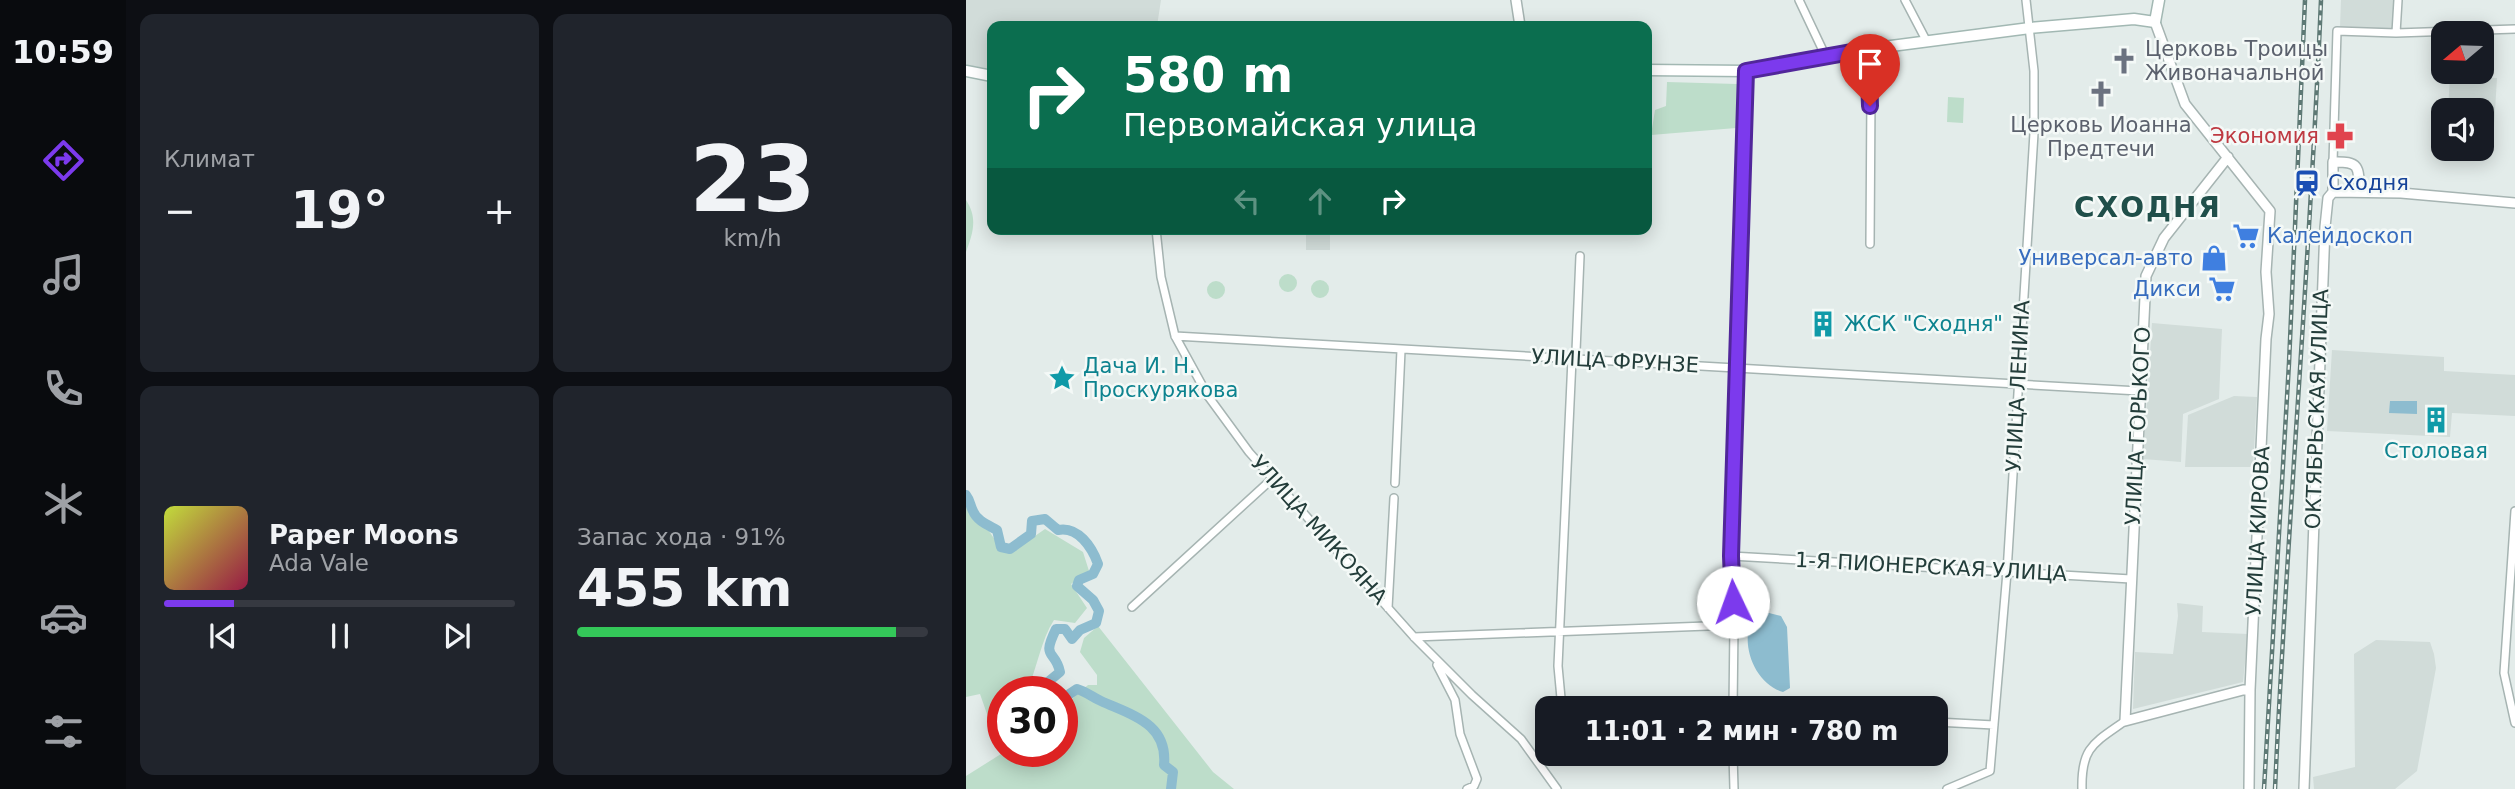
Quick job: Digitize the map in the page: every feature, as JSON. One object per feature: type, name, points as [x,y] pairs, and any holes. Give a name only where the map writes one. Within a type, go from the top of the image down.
[{"type":"main road","points":[[1652,70],[1746,71],[1868,49],[2030,28],[2134,19],[2155,22],[2159,0]]},
{"type":"main road","points":[[966,71],[987,75]]},
{"type":"street","points":[[1516,0],[1519,21]]},
{"type":"street","points":[[1799,0],[1826,57]]},
{"type":"street","points":[[1905,0],[1927,42]]},
{"type":"street","name":"УЛИЦА ЛЕНИНА","points":[[1947,789],[1990,771],[2007,572],[2034,133],[2034,71],[2026,0]]},
{"type":"street","points":[[2398,0],[2396,33],[2515,29]]},
{"type":"street","name":"УЛИЦА КИРОВА","points":[[2155,22],[2185,104],[2270,211],[2266,272],[2269,314],[2250,690],[2249,789]]},
{"type":"street","name":"ОКТЯБРЬСКАЯ УЛИЦА","points":[[2304,789],[2325,227],[2329,198],[2333,192],[2337,31],[2396,33]]},
{"type":"street","points":[[1868,49],[1871,95],[1870,244]]},
{"type":"street","points":[[1733,696],[1731,556],[1746,71]]},
{"type":"street","name":"УЛИЦА ГОРЬКОГО","points":[[2125,721],[2146,276],[2164,238],[2228,157]]},
{"type":"street","points":[[2333,162],[2349,162],[2355,165],[2359,170],[2359,192]]},
{"type":"street","points":[[2333,192],[2447,196],[2515,203]]},
{"type":"street","name":"УЛИЦА МИКОЯНА","points":[[1157,235],[1161,276],[1175,336],[1208,396],[1249,452],[1414,637],[1521,739],[1557,789]]},
{"type":"street","points":[[1561,696],[1558,666],[1572,359],[1576,351],[1580,256]]},
{"type":"street","name":"УЛИЦА ФРУНЗЕ","points":[[1175,336],[2139,391]]},
{"type":"street","points":[[1395,483],[1401,350]]},
{"type":"street","points":[[1132,607],[1273,478]]},
{"type":"street","points":[[1388,608],[1394,498]]},
{"type":"street","points":[[2515,510],[2504,673],[2515,721]]},
{"type":"street","name":"1-Я ПИОНЕРСКАЯ УЛИЦА","points":[[1731,556],[2131,579]]},
{"type":"street","points":[[1414,637],[1734,625]]},
{"type":"street","points":[[1434,658],[1455,700],[1460,734],[1477,779],[1474,786],[1467,789]]},
{"type":"street","points":[[2081,789],[2081,768],[2091,745],[2125,721],[2237,691],[2250,690]]},
{"type":"street","points":[[1948,723],[1994,725]]},
{"type":"street","points":[[1733,766],[1734,789]]},
{"type":"shaded area","points":[[966,0],[1161,0],[1158,21],[987,21],[987,68],[966,65]]},
{"type":"shaded area","points":[[2341,0],[2394,0],[2393,29],[2340,27]]},
{"type":"shaded area","points":[[2494,78],[2497,78],[2494,128],[2494,98],[2449,98],[2449,84],[2494,84]]},
{"type":"shaded area","points":[[1306,235],[1330,235],[1330,250],[1306,250]]},
{"type":"shaded area","points":[[2152,323],[2222,329],[2219,399],[2183,414],[2181,462],[2143,459]]},
{"type":"shaded area","points":[[2332,350],[2444,357],[2444,371],[2515,375],[2515,416],[2452,413],[2450,437],[2327,431]]},
{"type":"shaded area","points":[[2234,396],[2257,397],[2253,467],[2185,467],[2188,415]]},
{"type":"shaded area","points":[[2177,603],[2203,606],[2202,632],[2248,634],[2243,682],[2133,709],[2135,652],[2173,654]]},
{"type":"shaded area","points":[[2376,640],[2430,642],[2434,654],[2436,668],[2417,771],[2395,789],[2314,789],[2313,777],[2355,767],[2354,654]]},
{"type":"green space","points":[[1667,82],[1737,84],[1736,128],[1652,135],[1655,110],[1666,106]]},
{"type":"green space","points":[[1948,97],[1964,98],[1963,123],[1947,122]]},
{"type":"green space","points":[[966,200],[972,213],[973,226],[966,252]]},
{"type":"green space","points":[[1288,274],[1294,277],[1297,283],[1294,289],[1288,292],[1282,289],[1279,283],[1282,277]]},
{"type":"green space","points":[[1320,280],[1326,283],[1329,289],[1326,295],[1320,298],[1314,295],[1311,289],[1314,283]]},
{"type":"green space","points":[[1216,281],[1222,284],[1225,290],[1222,296],[1216,299],[1210,296],[1207,290],[1210,284]]},
{"type":"green space","points":[[966,505],[999,545],[1007,550],[1012,552],[1045,529],[1083,552],[1089,571],[1071,584],[1087,608],[1075,623],[1054,620],[1032,676],[987,676],[987,714],[980,694],[966,697]]},
{"type":"green space","points":[[1098,626],[1213,772],[1234,789],[966,789],[966,776],[987,763],[987,767],[1078,767],[1078,694],[1088,685],[1097,685],[1097,675],[1080,652],[1084,638]]},
{"type":"water","points":[[2390,401],[2417,401],[2417,414],[2389,413]]},
{"type":"water","points":[[1769,613],[1781,616],[1787,627],[1790,688],[1783,692],[1764,680],[1748,649],[1749,626],[1754,616]]},
{"type":"waterway","name":"Сходня","points":[[966,495],[977,517],[997,530],[1001,547],[1010,549],[1031,534],[1032,521],[1045,519],[1058,530],[1072,531],[1078,535],[1092,551],[1098,564],[1093,574],[1079,580],[1077,586],[1093,600],[1099,611],[1096,623],[1080,630],[1072,639],[1065,629],[1056,629],[1049,650],[1060,672],[1055,676]]},
{"type":"waterway","name":"Сходня","points":[[1078,689],[1135,716],[1154,730],[1164,751],[1164,765],[1173,772],[1171,789]]},
{"type":"railway","points":[[2264,789],[2289,363],[2305,0]]},
{"type":"railway","points":[[2275,789],[2321,0]]},
{"type":"place","name":"Церковь Троицы Живоначальной","points":[[2124,61]]},
{"type":"place","name":"Церковь Иоанна Предтечи","points":[[2101,94]]},
{"type":"place","name":"Экономия","points":[[2340,136]]},
{"type":"place","name":"Сходня","points":[[2307,183]]},
{"type":"place","name":"Калейдоскоп","points":[[2246,236]]},
{"type":"place","name":"Универсал-авто","points":[[2214,258]]},
{"type":"place","name":"Дикси","points":[[2222,289]]},
{"type":"place","name":"ЖСК \"Сходня\"","points":[[1823,324]]},
{"type":"place","name":"Дача И. Н. Проскурякова","points":[[1062,378]]},
{"type":"place","name":"Столовая","points":[[2436,420]]},
{"type":"district","name":"СХОДНЯ","points":[[2148,207]]},
{"type":"route","points":[[1733,602],[1731,556],[1746,71],[1868,49],[1870,106]]}]
